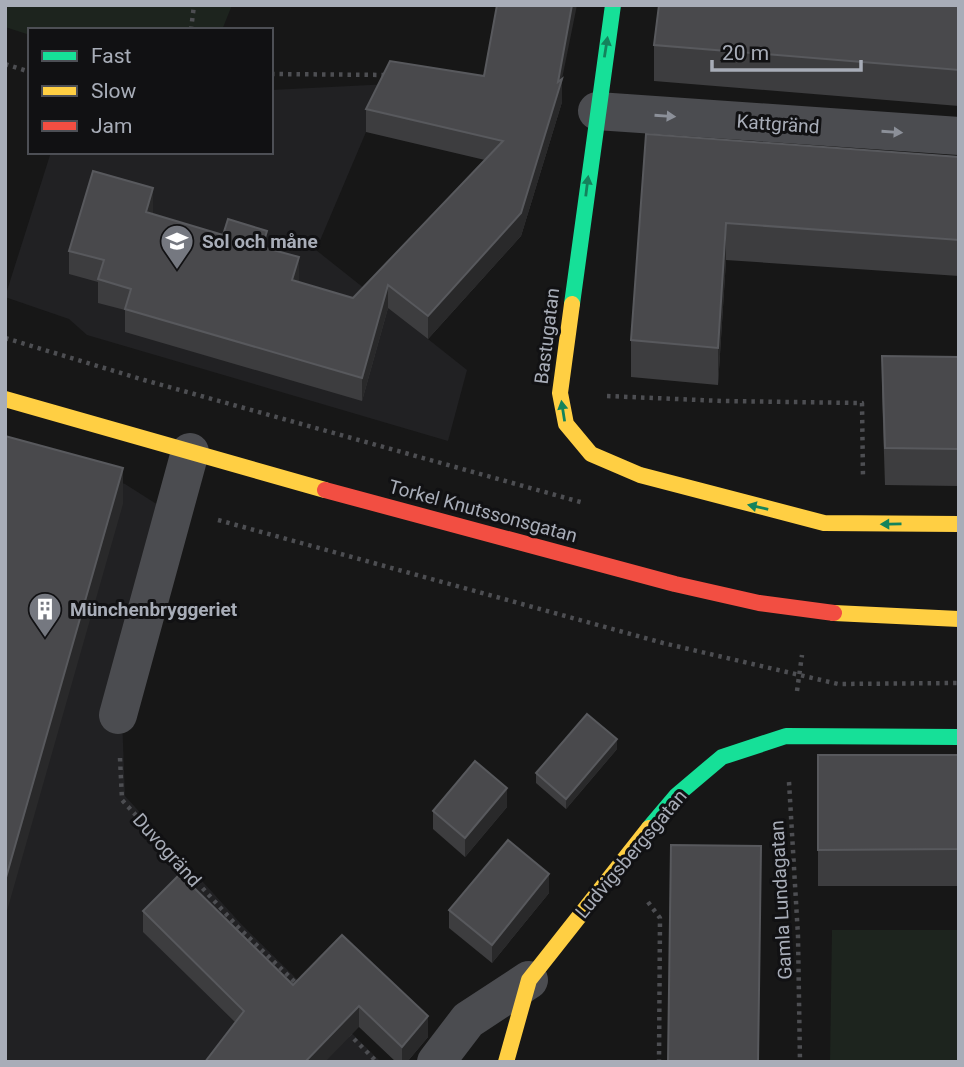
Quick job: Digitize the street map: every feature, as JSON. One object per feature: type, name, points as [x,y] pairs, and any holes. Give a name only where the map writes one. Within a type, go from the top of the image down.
[{"type":"street","name":"Bastugatan","points":[[613,5],[560,393],[565,424],[591,454],[640,475],[824,523],[959,524]]},
{"type":"street","name":"Kattgränd","points":[[597,111],[959,136]]},
{"type":"street","name":"Torkel Knutssonsgatan","points":[[5,399],[675,584],[759,603],[848,615],[959,619]]},
{"type":"street","points":[[118,715],[190,452]]},
{"type":"street","name":"Ludvigsbergsgatan","points":[[436,1062],[468,1020],[529,980],[619,864],[677,795],[722,757],[786,736],[959,737]]},
{"type":"street","name":"Ludvigsbergsgatan","points":[[506,1062],[529,980]]},
{"type":"path","points":[[191,28],[194,5]]},
{"type":"path","points":[[5,64],[28,71]]},
{"type":"path","points":[[273,74],[391,75]]},
{"type":"path","points":[[5,338],[144,380],[591,505]]},
{"type":"path","points":[[560,393],[722,401],[862,403],[863,472]]},
{"type":"path","points":[[176,508],[663,643],[838,684],[959,683]]},
{"type":"path","name":"Duvogränd","points":[[118,715],[122,800],[238,927],[308,995]]},
{"type":"path","name":"Gamla Lundagatan","points":[[786,736],[798,936],[800,1062]]},
{"type":"path","points":[[659,1062],[660,918]]},
{"type":"path","points":[[348,1033],[377,1062]]},
{"type":"shaded area","points":[[5,5],[232,5],[223,28],[28,28],[28,34],[5,27]]},
{"type":"shaded area","name":"Sol och måne","points":[[390,84],[366,132],[316,250],[467,370],[448,441],[87,335],[69,319],[5,297],[50,154],[273,154],[273,90]]},
{"type":"shaded area","points":[[5,449],[125,484],[177,517],[122,717],[125,796],[242,925],[381,1062],[5,1062]]},
{"type":"shaded area","points":[[832,930],[959,930],[959,1062],[830,1062]]},
{"type":"building","points":[[497,5],[572,5],[558,82],[562,79],[521,213],[428,316],[388,285],[362,378],[125,309],[131,289],[98,279],[104,260],[69,251],[93,171],[153,188],[146,212],[223,235],[228,219],[267,231],[262,247],[299,257],[292,280],[353,298],[503,141],[366,109],[390,61],[484,76]]},
{"type":"building","points":[[659,5],[959,5],[959,70],[654,45]]},
{"type":"building","points":[[646,134],[959,157],[959,240],[726,223],[718,348],[631,340]]},
{"type":"building","points":[[882,356],[959,357],[959,449],[885,448]]},
{"type":"building","name":"Münchenbryggeriet","points":[[5,436],[123,468],[5,881]]},
{"type":"building","points":[[587,714],[617,739],[566,799],[536,773]]},
{"type":"building","points":[[818,755],[959,755],[959,849],[818,850]]},
{"type":"building","points":[[475,761],[507,788],[465,838],[433,811]]},
{"type":"building","points":[[508,840],[549,874],[492,945],[449,910]]},
{"type":"building","points":[[671,845],[761,846],[758,1062],[668,1062]]},
{"type":"building","points":[[180,874],[293,985],[342,935],[428,1016],[402,1047],[359,1006],[305,1062],[205,1062],[244,1011],[143,911]]},
{"type":"traffic: fast","points":[[572,304],[613,5]]},
{"type":"traffic: fast","points":[[649,828],[677,795],[722,757],[786,736],[959,737]]},
{"type":"traffic: slow","points":[[572,304],[560,393],[566,424],[591,454],[640,475],[824,523],[959,524]]},
{"type":"traffic: slow","points":[[5,399],[325,490]]},
{"type":"traffic: slow","points":[[834,613],[959,619]]},
{"type":"traffic: slow","points":[[506,1062],[529,980],[649,828]]},
{"type":"traffic: jam","points":[[325,490],[675,584],[759,603],[834,613]]},
{"type":"place","name":"Sol och måne","points":[[177,271]]},
{"type":"place","name":"Münchenbryggeriet","points":[[45,639]]}]
